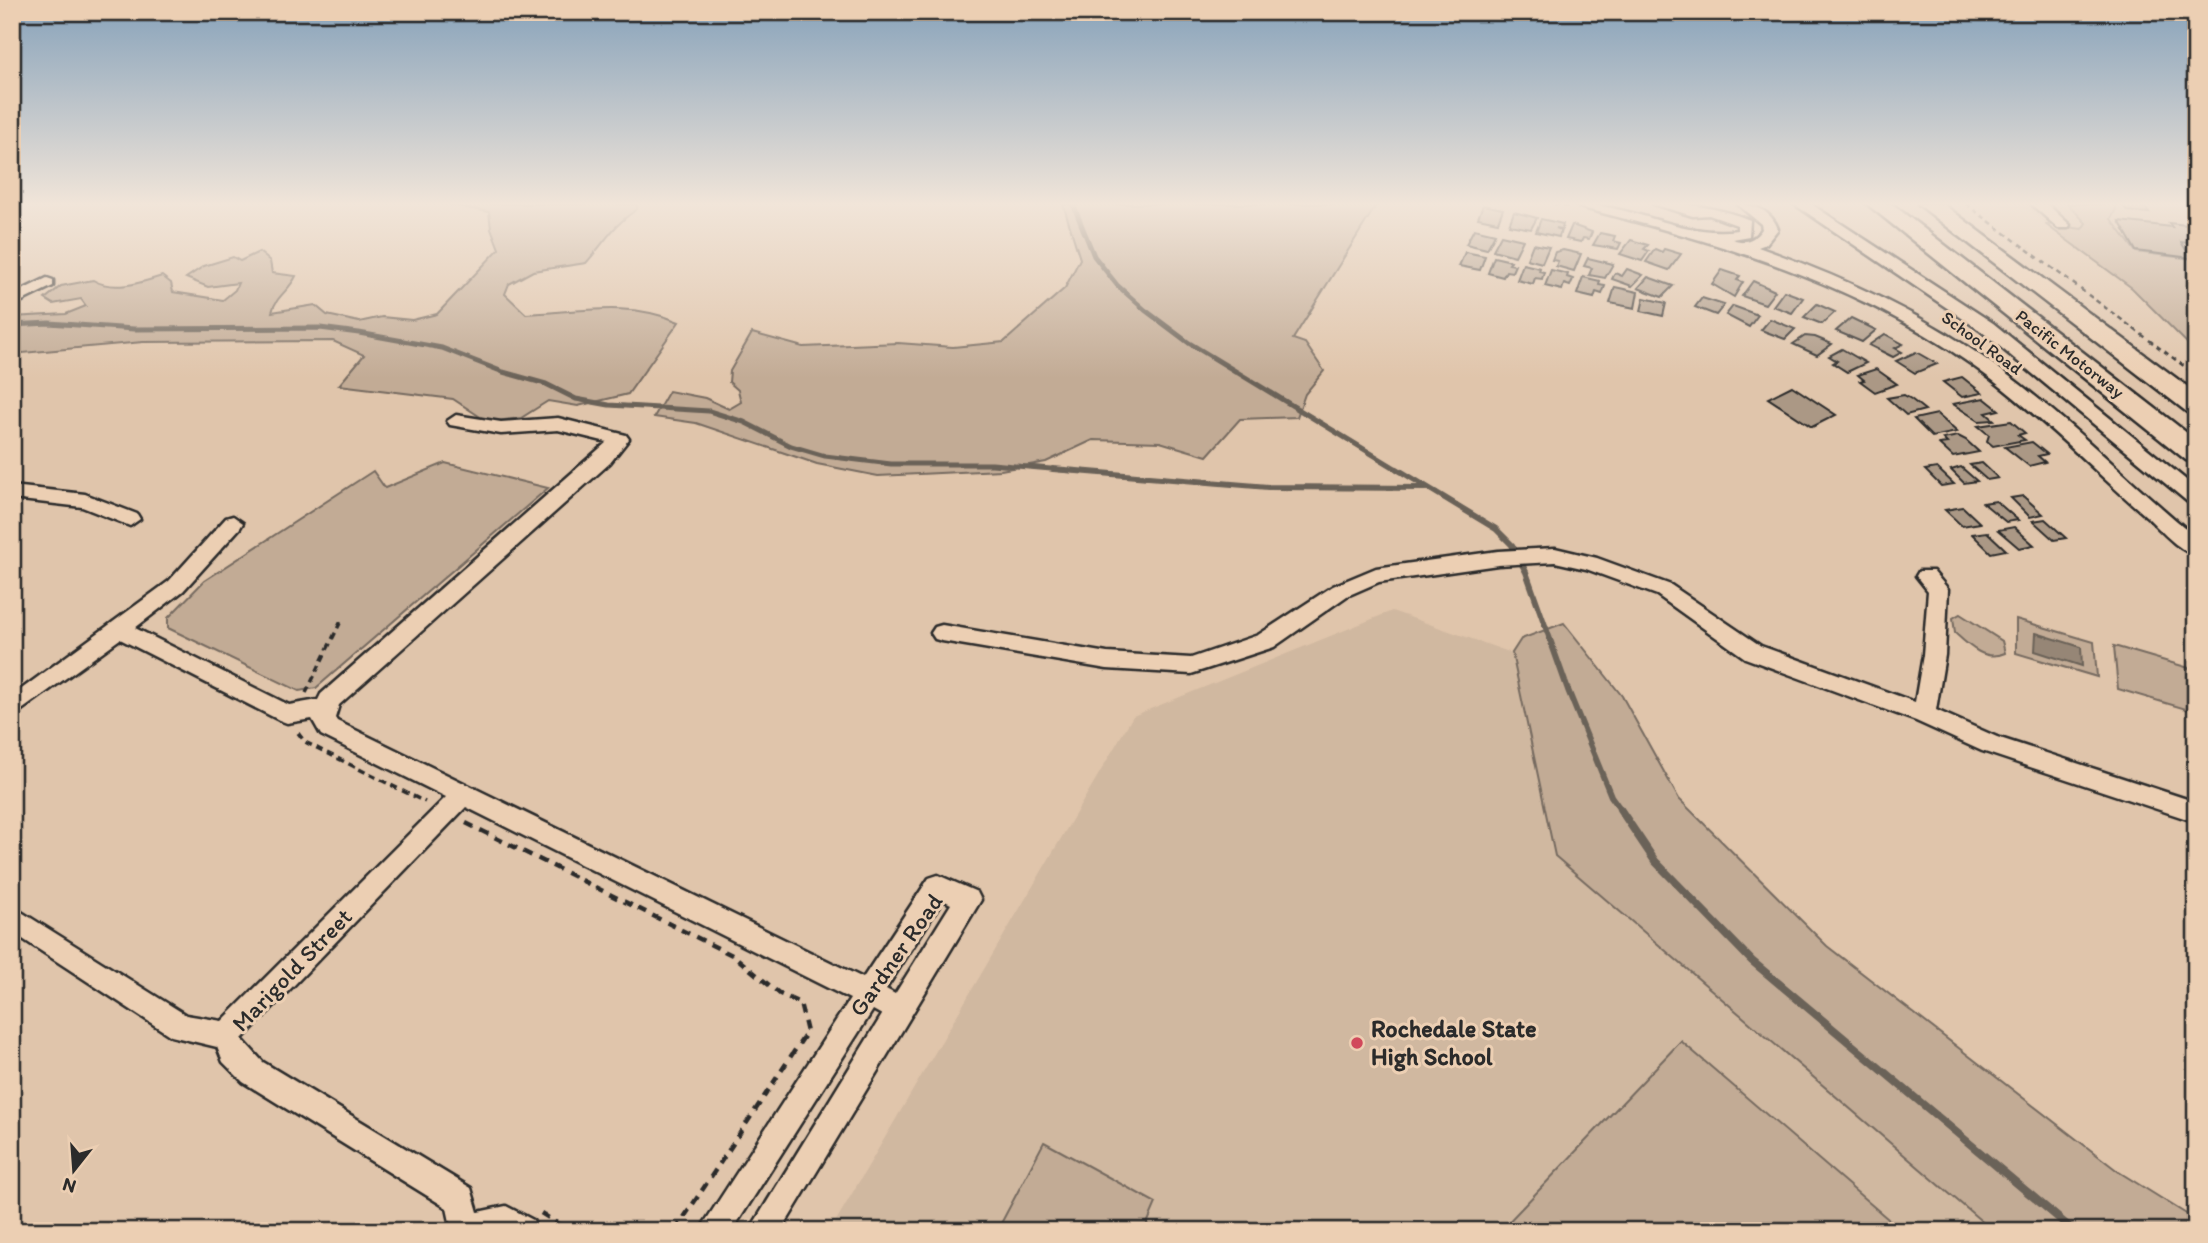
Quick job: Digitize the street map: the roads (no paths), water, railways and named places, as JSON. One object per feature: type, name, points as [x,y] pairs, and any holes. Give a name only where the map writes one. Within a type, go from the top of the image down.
[{"type":"highway","name":"Pacific Motorway","points":[[1952,262],[2196,454]]},
{"type":"highway","name":"Pacific Motorway","points":[[2006,262],[2196,406]]},
{"type":"street","name":"School Road","points":[[1786,262],[1843,283],[1922,323],[1996,374],[2196,548]]},
{"type":"street","points":[[1889,262],[1987,327],[2196,498]]},
{"type":"street","points":[[12,301],[47,283]]},
{"type":"street","points":[[456,421],[501,428],[558,424],[620,439],[603,459],[329,700],[323,720],[329,728],[454,804],[900,1010]]},
{"type":"street","points":[[12,492],[85,501],[130,519]]},
{"type":"street","points":[[12,708],[176,586],[233,523]]},
{"type":"street","points":[[942,633],[1107,661],[1191,666],[1266,641],[1340,591],[1376,575],[1498,558],[1555,555],[1590,564],[1664,590],[1753,652],[1924,715],[1990,744],[2196,812]]},
{"type":"street","points":[[1924,715],[1934,655],[1938,589],[1927,576]]},
{"type":"street","points":[[118,629],[287,714],[325,708]]},
{"type":"street","name":"Marigold Street","points":[[454,804],[227,1035],[233,1052],[253,1072],[460,1199],[468,1230]]},
{"type":"street","name":"Gardner Road","points":[[714,1231],[938,886],[968,900],[764,1231]]},
{"type":"street","points":[[12,918],[181,1027],[227,1035]]},
{"type":"street","points":[[468,1230],[506,1221],[522,1231]]},
{"type":"waterway","points":[[1099,262],[1117,285],[1189,343],[1400,471]]},
{"type":"waterway","points":[[12,325],[49,323],[134,329],[320,328],[359,333],[442,348],[503,372],[546,384],[576,399],[609,405],[709,411],[744,422],[791,446],[825,456],[891,464],[992,464],[1074,471]]},
{"type":"waterway","points":[[1053,469],[1268,487],[1426,488]]},
{"type":"waterway","points":[[1397,469],[1496,529],[1512,545],[1526,572],[1568,690],[1611,796],[1621,810]]},
{"type":"waterway","points":[[1620,809],[1655,861],[1752,961],[2074,1231]]},
{"type":"place","name":"Rochedale State High School","points":[[1357,1043]]}]
